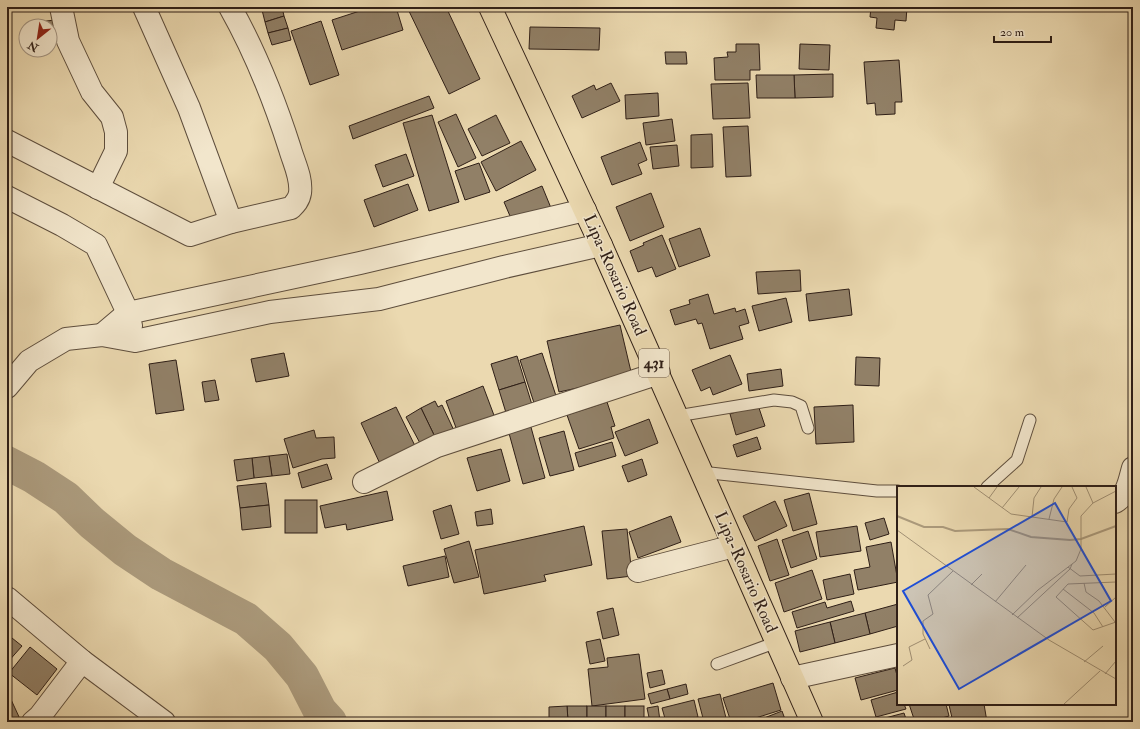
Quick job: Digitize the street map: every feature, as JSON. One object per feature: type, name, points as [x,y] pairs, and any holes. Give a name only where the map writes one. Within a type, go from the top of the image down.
[{"type":"main road","name":"Lipa-Rosario Road","points":[[490,7],[601,245],[812,722]]},
{"type":"street","points":[[61,7],[68,40],[92,92],[112,117],[116,132],[116,151],[98,188]]},
{"type":"street","points":[[144,7],[189,108],[231,222]]},
{"type":"street","points":[[7,141],[190,235],[231,222],[290,208],[297,203],[300,194],[300,180],[278,112],[256,57],[230,7]]},
{"type":"street","points":[[7,197],[62,225],[96,245],[128,313],[135,341]]},
{"type":"street","points":[[102,335],[128,313],[360,263],[585,210]]},
{"type":"street","points":[[7,387],[29,361],[66,339],[102,335],[135,341],[270,312],[379,299],[504,267],[601,245]]},
{"type":"street","points":[[312,273],[319,306]]},
{"type":"street","points":[[364,482],[437,446],[658,373]]},
{"type":"street","points":[[1116,501],[1122,498],[1126,491],[1133,468]]},
{"type":"street","points":[[638,571],[734,546]]},
{"type":"street","points":[[7,598],[82,661],[164,722]]},
{"type":"street","points":[[792,678],[897,655]]},
{"type":"street","points":[[33,722],[40,716],[82,661]]},
{"type":"lane","points":[[677,416],[774,400],[792,402],[801,406],[808,428]]},
{"type":"lane","points":[[988,486],[1017,460],[1030,420]]},
{"type":"lane","points":[[701,472],[877,492],[897,492]]},
{"type":"lane","points":[[717,664],[777,642]]},
{"type":"building","points":[[261,7],[272,7],[262,10]]},
{"type":"building","points":[[272,7],[282,7],[284,16],[265,22],[262,10]]},
{"type":"building","points":[[372,7],[396,7],[403,30],[342,50],[332,20]]},
{"type":"building","points":[[407,7],[446,7],[480,79],[449,94]]},
{"type":"building","points":[[871,7],[907,7],[906,21],[895,20],[894,30],[876,28],[877,18],[870,17]]},
{"type":"building","points":[[284,16],[288,28],[268,33],[265,22]]},
{"type":"building","points":[[321,21],[339,75],[310,85],[291,31]]},
{"type":"building","points":[[530,27],[600,28],[599,50],[529,49]]},
{"type":"building","points":[[288,28],[291,40],[272,45],[268,33]]},
{"type":"building","points":[[736,44],[759,44],[760,70],[750,70],[750,80],[715,80],[714,58],[728,57],[727,52],[736,52]]},
{"type":"building","points":[[800,44],[830,45],[829,70],[799,69]]},
{"type":"building","points":[[665,52],[686,52],[687,64],[666,64]]},
{"type":"building","points":[[899,60],[902,102],[895,102],[895,114],[876,115],[875,103],[867,104],[864,62]]},
{"type":"building","points":[[833,74],[833,97],[795,98],[794,75]]},
{"type":"building","points":[[756,75],[794,75],[795,98],[757,98]]},
{"type":"building","points":[[611,83],[620,101],[582,118],[572,96],[594,85],[596,90]]},
{"type":"building","points":[[748,83],[750,118],[713,119],[711,84]]},
{"type":"building","points":[[658,93],[659,116],[626,119],[625,95]]},
{"type":"building","points":[[429,96],[434,108],[353,139],[349,126]]},
{"type":"building","points":[[456,114],[476,158],[458,167],[438,122]]},
{"type":"building","points":[[432,115],[459,202],[429,211],[403,123]]},
{"type":"building","points":[[496,115],[510,143],[482,156],[468,129]]},
{"type":"building","points":[[672,119],[675,141],[646,145],[643,123]]},
{"type":"building","points":[[748,126],[751,176],[726,177],[723,127]]},
{"type":"building","points":[[712,134],[713,167],[691,168],[691,135]]},
{"type":"building","points":[[521,141],[536,170],[496,191],[481,162]]},
{"type":"building","points":[[640,142],[647,160],[638,164],[642,174],[612,185],[601,157]]},
{"type":"building","points":[[677,145],[679,166],[653,169],[650,147]]},
{"type":"building","points":[[406,154],[414,176],[383,187],[375,165]]},
{"type":"building","points":[[479,163],[490,192],[465,200],[455,171]]},
{"type":"building","points":[[408,184],[418,210],[374,227],[364,200]]},
{"type":"building","points":[[542,186],[551,208],[513,223],[504,202]]},
{"type":"building","points":[[651,193],[664,227],[630,241],[616,207]]},
{"type":"building","points":[[700,228],[710,256],[679,267],[669,239]]},
{"type":"building","points":[[662,235],[676,269],[656,277],[652,267],[638,272],[630,251],[644,245],[643,243]]},
{"type":"building","points":[[800,270],[801,291],[758,294],[756,272]]},
{"type":"building","points":[[849,289],[852,315],[809,321],[806,294]]},
{"type":"building","points":[[708,294],[714,314],[735,308],[736,312],[745,309],[749,323],[739,326],[743,339],[710,349],[702,323],[698,324],[696,319],[675,325],[670,310],[690,304],[689,300]]},
{"type":"building","points":[[786,298],[792,322],[759,331],[752,306]]},
{"type":"building","points":[[620,325],[632,376],[559,392],[547,341]]},
{"type":"building","points":[[284,353],[289,376],[256,382],[251,359]]},
{"type":"building","points":[[542,353],[558,402],[536,409],[520,360]]},
{"type":"building","points":[[730,355],[742,384],[713,395],[710,387],[701,391],[692,370]]},
{"type":"building","points":[[517,356],[525,382],[499,390],[491,364]]},
{"type":"building","points":[[856,357],[880,358],[879,386],[855,385]]},
{"type":"building","points":[[176,360],[184,410],[156,414],[149,364]]},
{"type":"building","points":[[781,369],[783,386],[749,391],[747,374]]},
{"type":"building","points":[[215,380],[219,400],[205,402],[202,382]]},
{"type":"building","points":[[525,382],[533,408],[507,416],[499,390]]},
{"type":"building","points":[[483,386],[495,418],[458,433],[446,401]]},
{"type":"building","points":[[435,401],[438,407],[442,405],[457,437],[435,437],[421,408]]},
{"type":"building","points":[[607,402],[615,426],[611,427],[614,438],[579,449],[567,415]]},
{"type":"building","points":[[758,405],[765,426],[736,435],[730,414]]},
{"type":"building","points":[[853,405],[854,442],[816,444],[814,407]]},
{"type":"building","points":[[396,407],[418,452],[382,468],[361,423]]},
{"type":"building","points":[[421,408],[435,437],[421,445],[406,417]]},
{"type":"building","points":[[649,419],[658,443],[625,456],[615,432]]},
{"type":"building","points":[[529,420],[545,478],[523,484],[507,426]]},
{"type":"building","points":[[314,430],[316,438],[334,437],[335,458],[322,459],[293,468],[284,439]]},
{"type":"building","points":[[564,431],[574,470],[550,476],[539,438]]},
{"type":"building","points":[[757,437],[761,449],[737,457],[733,445]]},
{"type":"building","points":[[612,442],[616,456],[579,467],[575,453]]},
{"type":"building","points":[[501,449],[510,481],[477,491],[467,458]]},
{"type":"building","points":[[287,454],[290,474],[272,476],[269,456]]},
{"type":"building","points":[[269,456],[272,476],[254,478],[252,458]]},
{"type":"building","points":[[252,458],[254,478],[237,481],[234,460]]},
{"type":"building","points":[[642,459],[647,475],[628,482],[622,466]]},
{"type":"building","points":[[327,464],[332,479],[302,488],[298,473]]},
{"type":"building","points":[[266,483],[269,505],[240,508],[237,486]]},
{"type":"building","points":[[387,491],[393,520],[347,530],[346,524],[325,528],[320,506]]},
{"type":"building","points":[[809,493],[817,524],[793,531],[784,500]]},
{"type":"building","points":[[285,500],[317,500],[317,533],[285,533]]},
{"type":"building","points":[[775,501],[787,526],[755,541],[743,516]]},
{"type":"building","points":[[269,505],[271,527],[242,530],[240,508]]},
{"type":"building","points":[[451,505],[459,534],[441,539],[433,511]]},
{"type":"building","points":[[491,509],[493,524],[477,526],[475,512]]},
{"type":"building","points":[[671,516],[681,542],[638,558],[629,532]]},
{"type":"building","points":[[884,518],[889,534],[870,540],[865,523]]},
{"type":"building","points":[[584,526],[592,565],[544,575],[546,581],[484,594],[475,550]]},
{"type":"building","points":[[857,526],[861,551],[820,557],[816,532]]},
{"type":"building","points":[[627,529],[632,576],[607,579],[602,531]]},
{"type":"building","points":[[808,531],[817,559],[791,568],[782,540]]},
{"type":"building","points":[[777,539],[789,575],[770,581],[758,546]]},
{"type":"building","points":[[469,541],[479,577],[454,583],[444,549]]},
{"type":"building","points":[[891,542],[897,582],[858,590],[854,570],[870,567],[866,547]]},
{"type":"building","points":[[445,556],[449,577],[408,586],[403,566]]},
{"type":"building","points":[[812,570],[822,599],[784,612],[775,583]]},
{"type":"building","points":[[850,574],[854,594],[827,600],[823,580]]},
{"type":"building","points":[[851,601],[854,611],[797,628],[792,612],[825,602],[827,608]]},
{"type":"building","points":[[897,604],[897,626],[870,634],[865,613]]},
{"type":"building","points":[[613,608],[619,635],[603,639],[597,612]]},
{"type":"building","points":[[865,613],[870,634],[835,643],[830,622]]},
{"type":"building","points":[[830,622],[835,643],[800,652],[795,631]]},
{"type":"building","points":[[7,634],[22,646],[7,663]]},
{"type":"building","points":[[600,639],[605,661],[590,664],[586,642]]},
{"type":"building","points":[[30,647],[57,669],[37,695],[9,673]]},
{"type":"building","points":[[639,654],[645,699],[592,706],[588,669],[608,667],[607,658]]},
{"type":"building","points":[[895,668],[897,675],[897,690],[861,700],[855,678]]},
{"type":"building","points":[[662,670],[665,684],[650,688],[647,673]]},
{"type":"building","points":[[773,683],[781,710],[743,722],[731,722],[723,698]]},
{"type":"building","points":[[686,684],[688,694],[670,699],[667,689]]},
{"type":"building","points":[[667,689],[670,699],[651,704],[648,694]]},
{"type":"building","points":[[897,692],[897,705],[904,705],[906,709],[876,717],[871,700]]},
{"type":"building","points":[[7,693],[20,719],[14,722],[7,722]]},
{"type":"building","points":[[720,694],[727,722],[704,722],[698,699]]},
{"type":"building","points":[[694,700],[698,717],[676,722],[666,722],[662,708]]},
{"type":"building","points":[[909,705],[946,705],[949,716],[928,722],[915,722]]},
{"type":"building","points":[[949,705],[984,705],[987,722],[953,722]]},
{"type":"building","points":[[567,706],[587,706],[587,721],[568,721]]},
{"type":"building","points":[[567,706],[568,721],[549,722],[549,707]]},
{"type":"building","points":[[587,706],[606,706],[606,721],[587,721]]},
{"type":"building","points":[[606,706],[625,706],[625,721],[606,721]]},
{"type":"building","points":[[625,706],[644,706],[644,721],[625,721]]},
{"type":"building","points":[[658,706],[660,721],[650,722],[647,708]]},
{"type":"building","points":[[782,711],[786,722],[754,722]]},
{"type":"building","points":[[904,713],[907,722],[870,722]]},
{"type":"waterway","points":[[7,463],[34,477],[66,498],[92,523],[125,550],[161,574],[246,619],[278,647],[302,676],[320,711],[330,722]]}]
